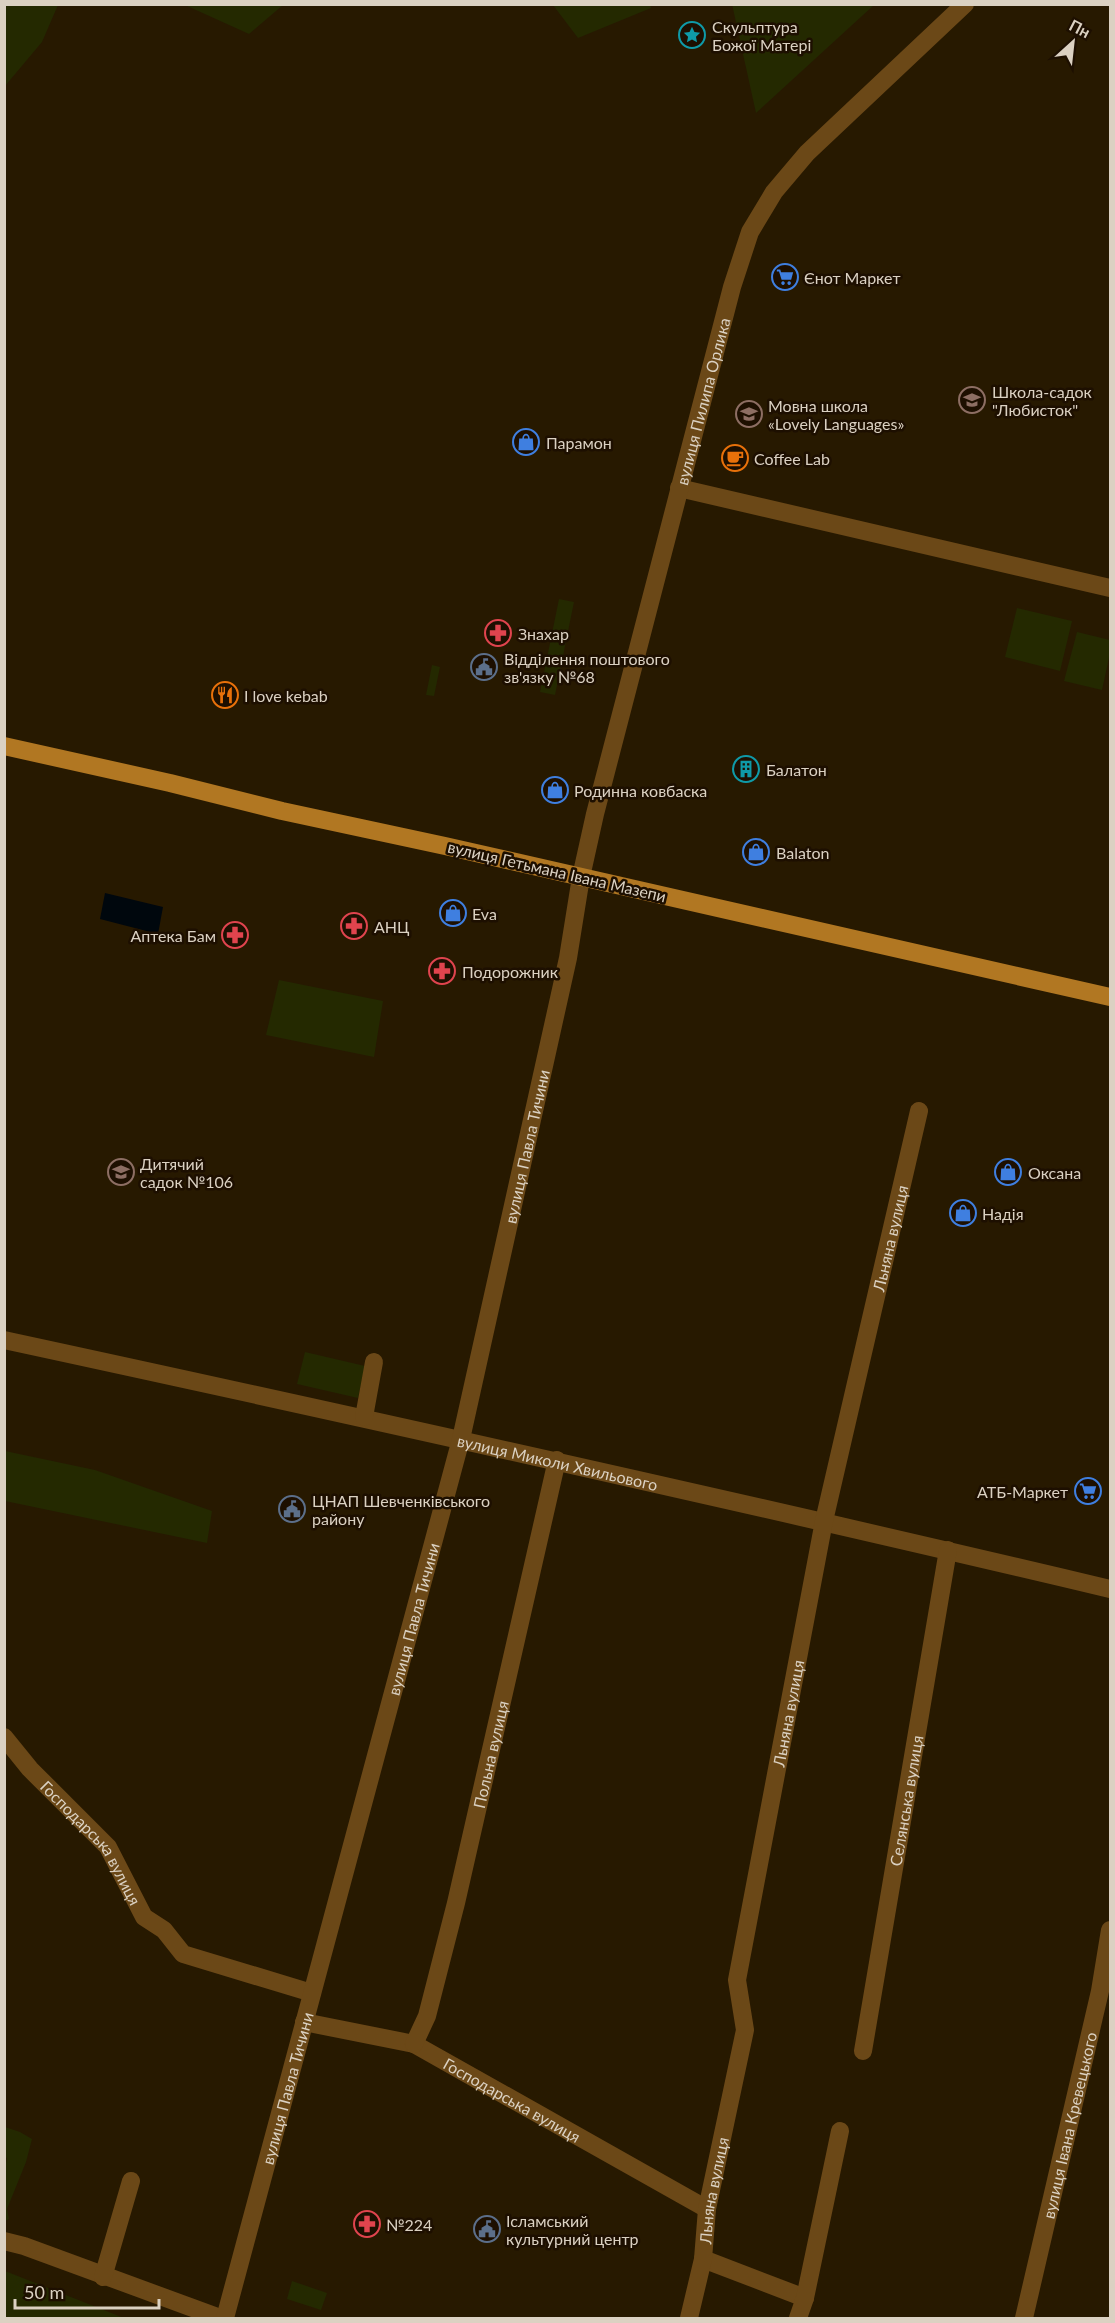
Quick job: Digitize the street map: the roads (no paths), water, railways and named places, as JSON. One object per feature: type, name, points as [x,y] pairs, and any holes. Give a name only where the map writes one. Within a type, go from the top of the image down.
[{"type":"main road","name":"вулиця Гетьмана Івана Мазепи","points":[[4,746],[282,811],[1110,997]]},
{"type":"street","name":"вулиця Пилипа Орлика","points":[[581,877],[679,488],[732,287],[750,232],[774,192],[807,153],[965,4]]},
{"type":"street","points":[[679,488],[1110,588]]},
{"type":"street","name":"вулиця Павла Тичини","points":[[225,2319],[461,1439],[568,958],[581,877]]},
{"type":"street","name":"Льняна вулиця","points":[[688,2319],[703,2259],[707,2209],[745,2030],[737,1980],[825,1521],[920,1111]]},
{"type":"street","name":"вулиця Миколи Хвильового","points":[[4,1340],[556,1460],[1110,1589]]},
{"type":"street","points":[[364,1417],[374,1362]]},
{"type":"street","name":"Польна вулиця","points":[[414,2044],[427,2016],[456,1903],[556,1460]]},
{"type":"street","name":"Селянська вулиця","points":[[863,2051],[948,1550]]},
{"type":"street","name":"Господарська вулиця","points":[[4,1737],[30,1769],[108,1847],[144,1917],[164,1930],[183,1954],[312,1994]]},
{"type":"street","name":"вулиця Івана Кревецького","points":[[1024,2319],[1100,1991],[1110,1930]]},
{"type":"street","name":"Господарська вулиця","points":[[304,2022],[414,2044],[707,2209]]},
{"type":"street","points":[[798,2319],[805,2298],[840,2131]]},
{"type":"street","points":[[103,2277],[131,2181]]},
{"type":"street","points":[[4,2241],[24,2246],[220,2319]]},
{"type":"street","points":[[703,2259],[805,2298]]},
{"type":"place","name":"Скульптура Божої Матері","points":[[692,35]]},
{"type":"place","name":"Єнот Маркет","points":[[785,277]]},
{"type":"place","name":"Школа-садок \"Любисток\"","points":[[972,400]]},
{"type":"place","name":"Мовна школа «Lovely Languages»","points":[[749,414]]},
{"type":"place","name":"Парамон","points":[[526,442]]},
{"type":"place","name":"Coffee Lab","points":[[735,458]]},
{"type":"place","name":"Знахар","points":[[498,633]]},
{"type":"place","name":"Відділення поштового зв'язку №68","points":[[484,667]]},
{"type":"place","name":"I love kebab","points":[[225,695]]},
{"type":"place","name":"Балатон","points":[[746,769]]},
{"type":"place","name":"Родинна ковбаска","points":[[555,790]]},
{"type":"place","name":"Balaton","points":[[756,852]]},
{"type":"place","name":"Eva","points":[[453,913]]},
{"type":"place","name":"АНЦ","points":[[354,926]]},
{"type":"place","name":"Аптека Бам","points":[[235,935]]},
{"type":"place","name":"Подорожник","points":[[442,971]]},
{"type":"place","name":"Дитячий садок №106","points":[[121,1172]]},
{"type":"place","name":"Оксана","points":[[1008,1172]]},
{"type":"place","name":"Надія","points":[[963,1213]]},
{"type":"place","name":"АТБ-Маркет","points":[[1088,1491]]},
{"type":"place","name":"ЦНАП Шевченківського району","points":[[292,1509]]},
{"type":"place","name":"№224","points":[[367,2224]]},
{"type":"place","name":"Ісламський культурний центр","points":[[487,2229]]}]
